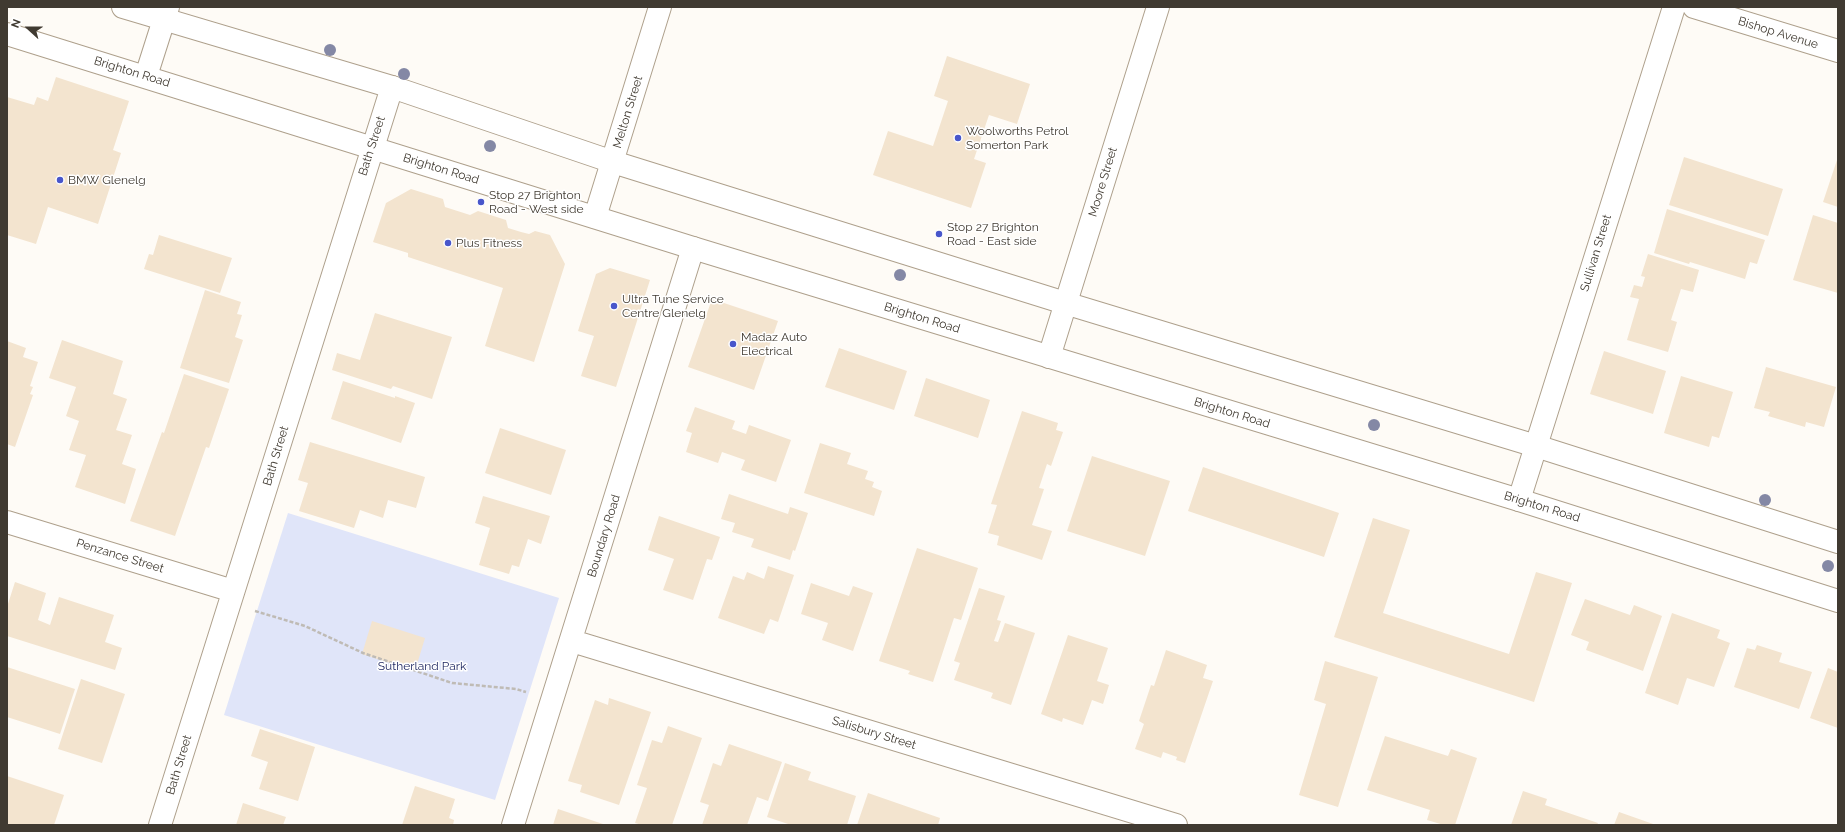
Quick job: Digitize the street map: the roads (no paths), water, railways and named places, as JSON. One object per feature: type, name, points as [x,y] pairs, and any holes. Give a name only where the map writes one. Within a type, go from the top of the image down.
[{"type":"main road","points":[[123,7],[166,14],[392,86],[612,162],[1065,304],[1536,446],[1838,542]]},
{"type":"main road","name":"Melton Street","points":[[595,217],[660,7]]},
{"type":"main road","name":"Moore Street","points":[[1049,357],[1158,7]]},
{"type":"main road","name":"Sullivan Street","points":[[1519,500],[1674,7]]},
{"type":"main road","name":"Bishop Avenue","points":[[1694,7],[1838,52]]},
{"type":"main road","points":[[146,76],[166,14]]},
{"type":"main road","name":"Brighton Road","points":[[7,34],[146,76],[693,248],[1519,500],[1838,601]]},
{"type":"main road","name":"Bath Street","points":[[160,825],[392,86]]},
{"type":"main road","name":"Boundary Road","points":[[513,825],[572,641],[693,248]]},
{"type":"main road","name":"Penzance Street","points":[[7,522],[232,596]]},
{"type":"main road","name":"Salisbury Street","points":[[572,641],[1176,825]]},
{"type":"place","name":"Woolworths Petrol Somerton Park","points":[[958,138]]},
{"type":"place","name":"BMW Glenelg","points":[[60,180]]},
{"type":"place","name":"Stop 27 Brighton Road - West side","points":[[481,202]]},
{"type":"place","name":"Stop 27 Brighton Road - East side","points":[[939,234]]},
{"type":"place","name":"Plus Fitness","points":[[448,243]]},
{"type":"place","name":"Ultra Tune Service Centre Glenelg","points":[[614,306]]},
{"type":"place","name":"Madaz Auto Electrical","points":[[733,344]]},
{"type":"park label","name":"Sutherland Park","points":[[422,666]]}]
